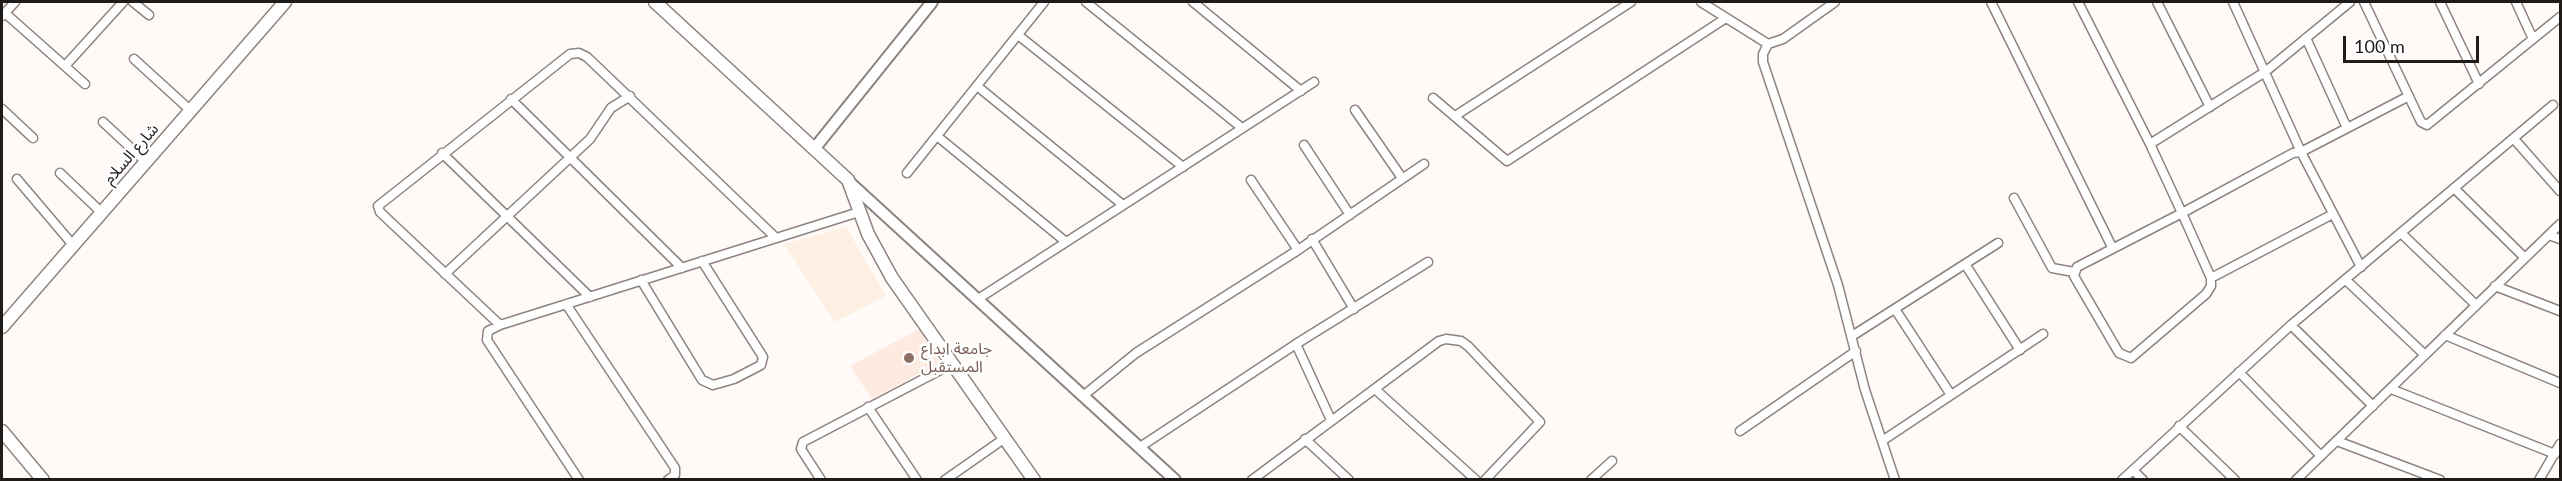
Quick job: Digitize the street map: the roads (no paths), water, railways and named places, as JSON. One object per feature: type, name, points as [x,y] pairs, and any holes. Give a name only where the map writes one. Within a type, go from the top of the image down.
[{"type":"main road","name":"شارع السلام","points":[[2,327],[285,2]]},
{"type":"main road","points":[[655,2],[848,180],[859,212],[883,263],[1034,480]]},
{"type":"main road","points":[[2,431],[43,480]]},
{"type":"street","points":[[13,2],[3,14],[85,84]]},
{"type":"street","points":[[65,66],[123,2]]},
{"type":"street","points":[[133,2],[149,15]]},
{"type":"street","points":[[814,149],[932,2]]},
{"type":"street","points":[[907,173],[1044,2]]},
{"type":"street","points":[[1086,2],[1242,128]]},
{"type":"street","points":[[1193,2],[1301,91]]},
{"type":"street","points":[[1455,116],[1630,2]]},
{"type":"street","points":[[1701,2],[1768,44]]},
{"type":"street","points":[[1768,44],[1783,39],[1835,2]]},
{"type":"street","points":[[1991,2],[2112,248]]},
{"type":"street","points":[[2078,2],[2150,144],[2182,213],[2211,278],[2211,286],[2206,294],[2131,358],[2119,353],[2074,276],[2077,267],[2182,213],[2293,153],[2301,152],[2409,96]]},
{"type":"street","points":[[2157,2],[2210,107]]},
{"type":"street","points":[[2233,2],[2331,215],[2361,267]]},
{"type":"street","points":[[2150,144],[2265,72],[2350,2]]},
{"type":"street","points":[[2364,2],[2421,122],[2427,125],[2560,17]]},
{"type":"street","points":[[2440,2],[2479,84]]},
{"type":"street","points":[[2516,2],[2533,39]]},
{"type":"street","points":[[1433,98],[1503,159],[1511,159],[1726,18]]},
{"type":"street","points":[[1018,35],[1183,166]]},
{"type":"street","points":[[2306,38],[2347,128]]},
{"type":"street","points":[[1768,44],[1763,62],[1838,285],[1865,390],[1895,480]]},
{"type":"street","points":[[500,325],[378,208],[381,202],[566,55],[575,53],[587,57],[776,238]]},
{"type":"street","points":[[134,59],[190,111]]},
{"type":"street","points":[[978,299],[1314,82]]},
{"type":"street","points":[[977,86],[1123,206]]},
{"type":"street","points":[[445,274],[594,134],[606,113],[630,96]]},
{"type":"street","points":[[510,99],[682,268]]},
{"type":"street","points":[[2122,480],[2291,325],[2553,105]]},
{"type":"street","points":[[2,109],[33,138]]},
{"type":"street","points":[[1355,110],[1402,178]]},
{"type":"street","points":[[103,122],[146,162]]},
{"type":"street","points":[[937,136],[1066,242]]},
{"type":"street","points":[[2514,139],[2560,191]]},
{"type":"street","points":[[1304,145],[1350,215]]},
{"type":"street","points":[[442,153],[590,297]]},
{"type":"street","points":[[1083,396],[1136,353],[1298,250],[1424,164]]},
{"type":"street","points":[[60,173],[102,212]]},
{"type":"street","points":[[17,179],[73,245]]},
{"type":"street","points":[[848,180],[1175,480]]},
{"type":"street","points":[[1251,180],[1298,250]]},
{"type":"street","points":[[2454,188],[2525,258]]},
{"type":"street","points":[[2014,198],[2052,268],[2074,272]]},
{"type":"street","points":[[579,480],[487,340],[488,331],[500,325],[859,212]]},
{"type":"street","points":[[2211,278],[2331,215]]},
{"type":"street","points":[[2296,480],[2560,224]]},
{"type":"street","points":[[2401,233],[2476,305]]},
{"type":"street","points":[[2549,235],[2560,239]]},
{"type":"street","points":[[1312,239],[1354,309]]},
{"type":"street","points":[[1852,336],[1998,243]]},
{"type":"street","points":[[641,280],[702,380],[713,385],[734,379],[761,365],[763,357],[702,261]]},
{"type":"street","points":[[1140,447],[1296,344],[1428,262]]},
{"type":"street","points":[[1965,264],[2020,350]]},
{"type":"street","points":[[2346,280],[2425,355]]},
{"type":"street","points":[[2495,286],[2560,311]]},
{"type":"street","points":[[566,304],[675,468],[675,475],[668,480]]},
{"type":"street","points":[[1895,309],[1952,395]]},
{"type":"street","points":[[2291,325],[2373,406]]},
{"type":"street","points":[[1882,441],[2043,334]]},
{"type":"street","points":[[2445,335],[2560,383]]},
{"type":"street","points":[[1252,480],[1439,341],[1454,339],[1468,346],[1540,422],[1485,480]]},
{"type":"street","points":[[1296,344],[1331,420]]},
{"type":"street","points":[[1740,431],[1856,351]]},
{"type":"street","points":[[821,480],[801,445],[807,438],[952,364]]},
{"type":"street","points":[[2239,372],[2321,456]]},
{"type":"street","points":[[2391,389],[2554,454]]},
{"type":"street","points":[[1376,390],[1476,480]]},
{"type":"street","points":[[868,407],[917,480]]},
{"type":"street","points":[[2179,426],[2235,480]]},
{"type":"street","points":[[945,480],[1005,438]]},
{"type":"street","points":[[1305,439],[1349,480]]},
{"type":"street","points":[[2337,441],[2440,480]]},
{"type":"street","points":[[2539,480],[2560,444]]},
{"type":"street","points":[[1591,480],[1612,461]]},
{"type":"street","points":[[2133,470],[2143,480]]},
{"type":"place","name":"جامعة ابداع المستقبل","points":[[909,358]]}]
